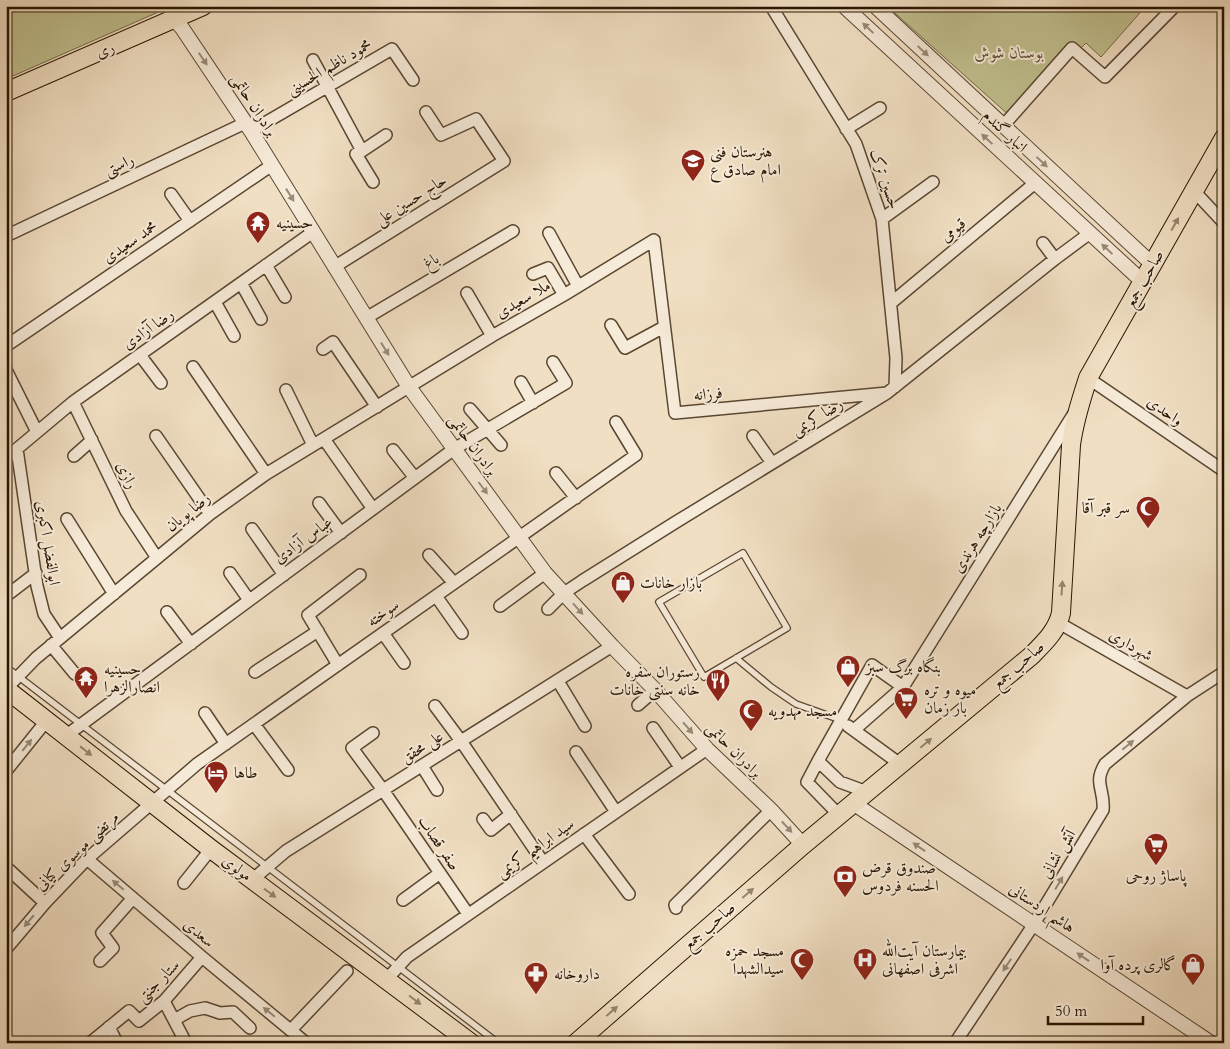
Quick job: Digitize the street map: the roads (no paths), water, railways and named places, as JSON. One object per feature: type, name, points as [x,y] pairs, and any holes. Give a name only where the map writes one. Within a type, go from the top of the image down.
[{"type":"main road","name":"ری","points":[[6,91],[201,6]]},
{"type":"main road","name":"صاحب جمع","points":[[576,1043],[803,845],[1031,656],[1051,635],[1059,623],[1061,613],[1073,426],[1088,378],[1224,138]]},
{"type":"main road","name":"مولوی","points":[[12,682],[47,720],[74,730],[153,803],[211,849],[252,880],[392,973],[471,1043]]},
{"type":"street","name":"حسین ترک","points":[[771,6],[856,144],[882,219],[896,358],[891,390]]},
{"type":"street","name":"انبار گندم","points":[[844,6],[1143,282]]},
{"type":"street","name":"انبار گندم","points":[[875,6],[1152,264]]},
{"type":"street","points":[[1003,126],[1072,48],[1105,77],[1174,7]]},
{"type":"street","name":"برادران حاتمی","points":[[174,19],[182,28],[248,127],[409,387],[545,573],[655,690],[706,749],[771,810],[803,845]]},
{"type":"street","name":"محمود ناظم الحسینی","points":[[248,127],[328,86],[392,49],[413,80]]},
{"type":"street","points":[[313,60],[362,151]]},
{"type":"street","points":[[846,129],[880,108]]},
{"type":"street","name":"حاج حسین علی","points":[[334,267],[504,161],[476,119],[441,135],[426,112]]},
{"type":"street","name":"راستی","points":[[6,236],[248,127]]},
{"type":"street","points":[[373,182],[356,154],[386,135]]},
{"type":"street","name":"محمد سعیدی","points":[[6,346],[272,165]]},
{"type":"street","points":[[882,219],[933,182]]},
{"type":"street","name":"قیومی","points":[[891,303],[1035,183]]},
{"type":"street","points":[[1194,191],[1224,223]]},
{"type":"street","points":[[171,194],[190,220]]},
{"type":"street","name":"باغ","points":[[366,318],[513,231]]},
{"type":"street","name":"رضا آزادی","points":[[6,458],[73,402],[313,232]]},
{"type":"street","points":[[549,233],[578,286]]},
{"type":"street","name":"رضا کریمی","points":[[548,608],[564,593],[891,390],[1090,233]]},
{"type":"street","name":"ملا سعیدی","points":[[409,387],[654,240]]},
{"type":"street","name":"فرزانه","points":[[654,240],[675,413],[891,390]]},
{"type":"street","points":[[1043,243],[1055,259]]},
{"type":"street","points":[[266,265],[285,297]]},
{"type":"street","points":[[533,274],[548,268],[564,295]]},
{"type":"street","points":[[241,283],[261,318]]},
{"type":"street","points":[[467,292],[492,336]]},
{"type":"street","points":[[215,302],[234,336]]},
{"type":"street","points":[[612,325],[625,348],[664,327]]},
{"type":"street","points":[[323,349],[333,342],[376,406]]},
{"type":"street","points":[[140,355],[160,382]]},
{"type":"street","name":"عباس آزادی","points":[[74,730],[454,450],[566,384],[553,362]]},
{"type":"street","points":[[193,367],[266,474]]},
{"type":"street","points":[[6,370],[38,432]]},
{"type":"street","name":"واحدی","points":[[1088,378],[1224,471]]},
{"type":"street","points":[[521,382],[533,403]]},
{"type":"street","name":"رضا پویان","points":[[12,682],[56,642],[210,514],[266,474],[409,387]]},
{"type":"street","points":[[286,390],[318,442],[373,509]]},
{"type":"street","name":"رازی","points":[[73,402],[126,511],[157,558]]},
{"type":"street","name":"بازارچه هرندی","points":[[854,730],[903,687],[1078,407]]},
{"type":"street","points":[[470,409],[501,445]]},
{"type":"street","name":"سوخته","points":[[153,803],[197,764],[636,455],[616,422]]},
{"type":"street","points":[[156,436],[210,514]]},
{"type":"street","points":[[753,436],[772,464]]},
{"type":"street","points":[[74,456],[92,440]]},
{"type":"street","name":"ابوالفضل اکبری","points":[[17,449],[44,614],[56,642],[75,674]]},
{"type":"street","points":[[393,450],[415,478]]},
{"type":"street","points":[[556,473],[576,498]]},
{"type":"street","points":[[319,503],[340,533]]},
{"type":"street","points":[[67,519],[114,594]]},
{"type":"street","points":[[252,528],[284,575]]},
{"type":"street","points":[[429,555],[454,583]]},
{"type":"street","points":[[6,596],[36,573]]},
{"type":"street","points":[[230,573],[249,600]]},
{"type":"street","points":[[500,606],[545,573]]},
{"type":"street","points":[[338,665],[308,615],[360,575]]},
{"type":"street","points":[[436,596],[462,633]]},
{"type":"street","points":[[167,612],[190,644]]},
{"type":"street","name":"شهرداری","points":[[1059,623],[1187,696]]},
{"type":"street","points":[[256,672],[318,631]]},
{"type":"street","points":[[383,633],[404,664]]},
{"type":"street","name":"علی محقق","points":[[252,880],[286,851],[612,646]]},
{"type":"street","points":[[839,815],[808,782],[818,761],[872,665],[903,687]]},
{"type":"street","points":[[1187,696],[1224,672]]},
{"type":"street","points":[[558,681],[585,726]]},
{"type":"street","points":[[638,705],[655,690]]},
{"type":"street","name":"آتش نشانی","points":[[955,1043],[1034,924],[1102,810],[1104,799],[1099,780],[1100,772],[1106,764],[1187,696]]},
{"type":"street","points":[[435,706],[543,862]]},
{"type":"street","points":[[205,713],[226,744]]},
{"type":"street","points":[[6,771],[47,720]]},
{"type":"street","points":[[841,720],[900,764]]},
{"type":"street","points":[[254,724],[288,770]]},
{"type":"street","points":[[653,728],[680,767]]},
{"type":"street","name":"صفر قصاب","points":[[373,733],[352,748],[468,914]]},
{"type":"street","name":"سید ابراهیم کریمی","points":[[392,973],[406,957],[706,749]]},
{"type":"street","points":[[576,752],[616,812]]},
{"type":"street","points":[[818,761],[840,782],[867,792]]},
{"type":"street","points":[[422,766],[437,790]]},
{"type":"street","name":"مرتضی موسوی کیانی","points":[[6,949],[45,903],[87,859],[153,803]]},
{"type":"street","name":"هاشم اردستانی","points":[[853,803],[1211,1043]]},
{"type":"street","points":[[676,908],[675,905],[771,810]]},
{"type":"street","points":[[483,819],[491,830],[511,814]]},
{"type":"street","points":[[584,834],[629,894]]},
{"type":"street","points":[[184,883],[211,849]]},
{"type":"street","name":"سعدی","points":[[87,859],[306,1043]]},
{"type":"street","points":[[6,866],[45,903]]},
{"type":"street","points":[[403,900],[440,873]]},
{"type":"street","points":[[100,961],[113,948],[102,933],[133,898]]},
{"type":"street","name":"ستار جنتی","points":[[90,1043],[129,1011],[140,1021],[164,1001],[202,957]]},
{"type":"street","points":[[290,1030],[347,971]]},
{"type":"street","points":[[164,1001],[186,1043]]},
{"type":"street","points":[[174,1020],[190,1011],[206,1008],[220,1013],[233,1012],[250,1028]]},
{"type":"street","points":[[109,1027],[117,1043]]},
{"type":"lane","points":[[6,91],[201,6]]},
{"type":"lane","points":[[743,553],[787,628],[736,658],[704,677],[659,602],[743,553]]},
{"type":"lane","points":[[736,658],[771,687],[796,704],[841,720]]},
{"type":"lane","points":[[6,667],[12,682],[74,730],[166,790],[267,867],[392,973],[498,1043]]},
{"type":"place","name":"هنرستان فنی امام صادق ع","points":[[693,182]]},
{"type":"place","name":"حسینیه","points":[[258,244]]},
{"type":"place","name":"سر قبر آقا","points":[[1148,529]]},
{"type":"place","name":"بازار خانات","points":[[623,604]]},
{"type":"place","name":"بنگاه برگ سبز","points":[[848,688]]},
{"type":"place","name":"حسینیه انصارالزهرا","points":[[86,699]]},
{"type":"place","name":"رستوران سفره خانه سنتی خانات","points":[[718,702]]},
{"type":"place","name":"میوه و تره بار زمان","points":[[906,720]]},
{"type":"place","name":"مسجد مهدویه","points":[[751,732]]},
{"type":"place","name":"طاها","points":[[216,794]]},
{"type":"place","name":"پاساژ روحی","points":[[1156,866]]},
{"type":"place","name":"صندوق قرض الحسنه فردوس","points":[[845,898]]},
{"type":"place","name":"مسجد حمزه سیدالشهدا","points":[[802,981]]},
{"type":"place","name":"بیمارستان آیت‌الله اشرفی اصفهانی","points":[[865,981]]},
{"type":"place","name":"گالری پرده آوا","points":[[1193,986]]},
{"type":"place","name":"داروخانه","points":[[536,995]]},
{"type":"park label","name":"بوستان شوش","points":[[1009,53]]}]
